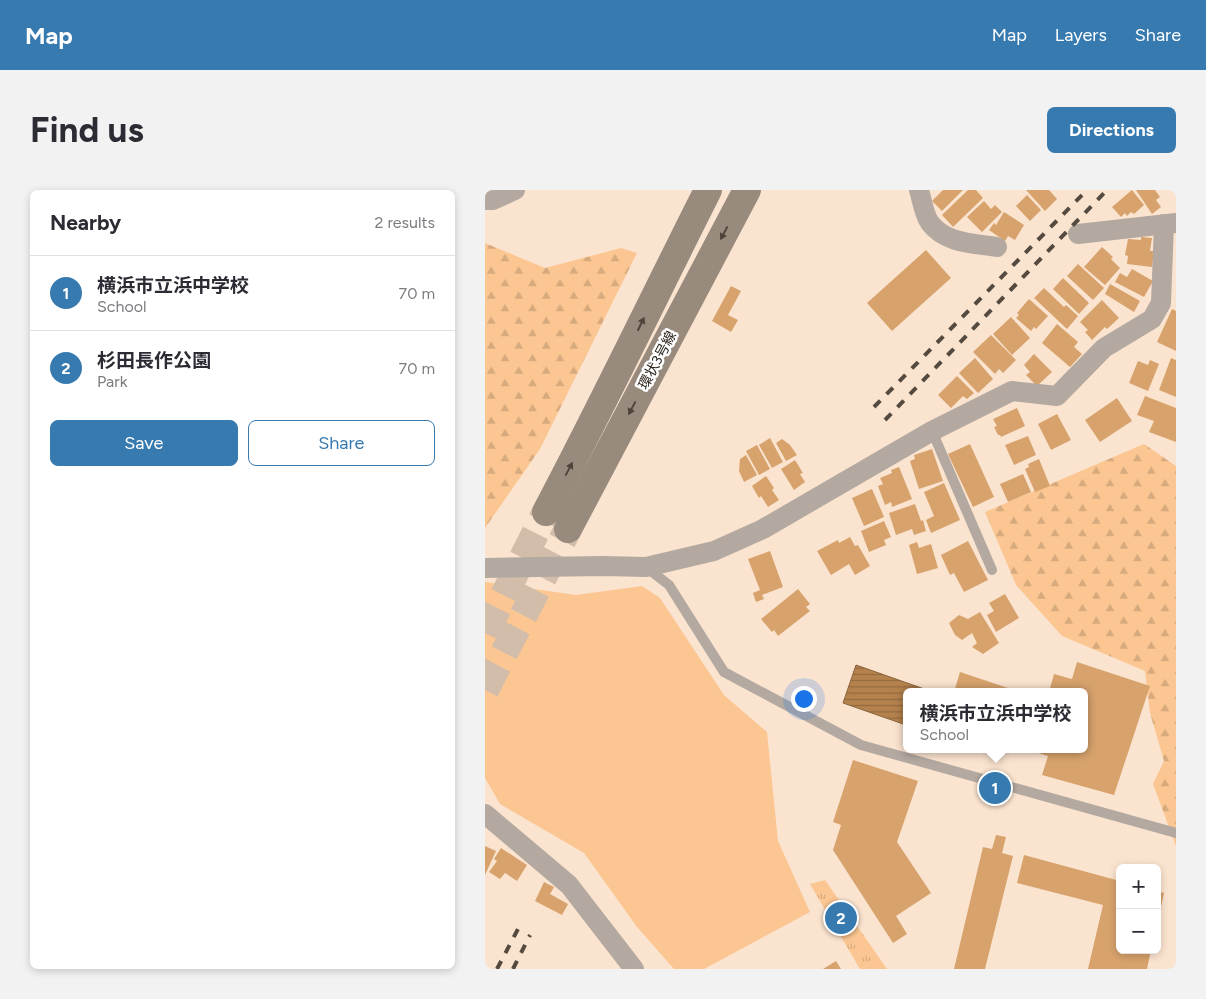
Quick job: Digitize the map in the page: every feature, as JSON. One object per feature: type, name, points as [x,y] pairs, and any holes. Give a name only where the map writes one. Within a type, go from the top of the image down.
[{"type":"street","points":[[485,200],[493,200],[515,190]]},
{"type":"street","name":"環状3号線","points":[[546,512],[596,418],[663,279],[709,190]]},
{"type":"street","name":"環状3号線","points":[[568,529],[747,190]]},
{"type":"street","points":[[919,190],[929,222],[940,233],[955,241],[997,247]]},
{"type":"street","points":[[485,568],[646,567],[714,551],[763,529],[932,432],[1012,391],[1057,396],[1104,348],[1151,319],[1161,303],[1170,223],[1078,234]]},
{"type":"street","points":[[485,814],[569,885],[634,969]]},
{"type":"lane","points":[[932,432],[992,570]]},
{"type":"lane","points":[[646,567],[669,585],[724,672],[861,745],[1176,833]]},
{"type":"green space","points":[[485,243],[545,268],[621,248],[637,253],[540,449],[485,528]]},
{"type":"green space","points":[[1144,444],[1176,466],[1176,846],[1153,784],[1164,761],[1150,713],[1145,671],[1062,636],[1016,585],[985,512]]},
{"type":"green space","points":[[485,582],[576,595],[642,586],[660,598],[724,695],[767,732],[778,841],[810,912],[704,969],[674,969],[637,927],[584,853],[500,804],[485,778]]},
{"type":"green space","points":[[825,880],[887,969],[860,969],[810,884]]},
{"type":"shaded area","points":[[856,665],[921,688],[903,688],[903,724],[843,703]]},
{"type":"building","points":[[943,190],[963,190],[942,211],[932,201]]},
{"type":"building","points":[[968,190],[976,190],[983,198],[953,227],[942,215]]},
{"type":"building","points":[[1026,190],[1049,190],[1057,199],[1045,211]]},
{"type":"building","points":[[1132,190],[1144,205],[1134,214],[1131,212],[1127,216],[1125,213],[1121,217],[1112,207]]},
{"type":"building","points":[[1136,190],[1155,190],[1160,197],[1156,200],[1161,207],[1152,214]]},
{"type":"building","points":[[1027,195],[1041,210],[1030,221],[1016,206]]},
{"type":"building","points":[[984,201],[991,209],[995,205],[1002,212],[982,232],[967,217]]},
{"type":"building","points":[[1004,212],[1024,225],[1015,240],[1008,236],[1005,241],[989,230],[994,223],[996,225]]},
{"type":"building","points":[[1141,237],[1152,238],[1150,251],[1154,251],[1152,267],[1127,264],[1128,256],[1125,255],[1128,239],[1141,240]]},
{"type":"building","points":[[1102,247],[1113,257],[1111,259],[1120,268],[1105,285],[1084,267]]},
{"type":"building","points":[[926,250],[951,278],[892,331],[867,303]]},
{"type":"building","points":[[1078,264],[1104,288],[1093,300],[1067,276]]},
{"type":"building","points":[[1132,269],[1153,281],[1144,297],[1115,282],[1120,273],[1127,277]]},
{"type":"building","points":[[1063,278],[1089,303],[1079,314],[1053,289]]},
{"type":"building","points":[[1110,284],[1140,301],[1134,312],[1105,294]]},
{"type":"building","points":[[731,286],[741,291],[728,315],[738,320],[731,332],[712,321]]},
{"type":"building","points":[[1044,288],[1064,307],[1066,305],[1078,316],[1067,329],[1034,298]]},
{"type":"building","points":[[1029,299],[1048,316],[1036,329],[1034,327],[1031,331],[1016,318],[1019,315],[1017,313]]},
{"type":"building","points":[[1102,300],[1119,318],[1107,329],[1105,327],[1092,340],[1085,332],[1088,330],[1080,322]]},
{"type":"building","points":[[1172,309],[1176,311],[1176,351],[1157,342]]},
{"type":"building","points":[[1011,317],[1030,338],[1012,355],[993,334]]},
{"type":"building","points":[[1057,324],[1078,342],[1074,347],[1082,354],[1070,367],[1042,343]]},
{"type":"building","points":[[991,335],[1016,360],[1003,373],[999,369],[995,374],[973,352]]},
{"type":"building","points":[[1034,354],[1052,372],[1037,386],[1026,375],[1030,372],[1024,365]]},
{"type":"building","points":[[975,358],[993,379],[978,393],[959,373]]},
{"type":"building","points":[[1171,358],[1176,360],[1176,397],[1159,390]]},
{"type":"building","points":[[1150,360],[1159,364],[1148,391],[1129,383],[1138,361],[1148,365]]},
{"type":"building","points":[[957,376],[974,393],[967,399],[963,396],[951,408],[938,395]]},
{"type":"building","points":[[1145,396],[1176,408],[1176,442],[1149,432],[1154,421],[1137,415]]},
{"type":"building","points":[[1117,398],[1132,421],[1100,442],[1085,420]]},
{"type":"building","points":[[1017,408],[1025,426],[1001,437],[994,427],[997,426],[993,419]]},
{"type":"building","points":[[1057,414],[1071,440],[1051,450],[1038,424]]},
{"type":"building","points":[[1028,436],[1036,455],[1014,465],[1005,445]]},
{"type":"building","points":[[770,438],[783,462],[772,468],[759,445]]},
{"type":"building","points":[[782,439],[790,445],[797,455],[786,461],[776,443]]},
{"type":"building","points":[[970,444],[994,497],[973,507],[948,454]]},
{"type":"building","points":[[757,445],[770,469],[759,475],[746,451]]},
{"type":"building","points":[[932,449],[943,481],[919,489],[910,461],[915,459],[914,455]]},
{"type":"building","points":[[746,455],[757,475],[744,482],[739,471],[740,459]]},
{"type":"building","points":[[1039,459],[1050,486],[1035,492],[1025,469],[1029,467],[1028,464]]},
{"type":"building","points":[[795,460],[803,473],[800,474],[805,482],[794,490],[781,469]]},
{"type":"building","points":[[899,467],[912,499],[892,507],[891,502],[885,505],[878,486],[883,484],[880,478],[892,473],[891,470]]},
{"type":"building","points":[[1023,474],[1031,492],[1008,502],[1000,484]]},
{"type":"building","points":[[766,476],[779,500],[768,507],[761,496],[759,498],[752,486]]},
{"type":"building","points":[[944,483],[960,520],[931,533],[926,520],[934,516],[924,492]]},
{"type":"building","points":[[872,489],[884,517],[864,526],[852,498]]},
{"type":"building","points":[[915,504],[926,531],[914,535],[912,529],[896,535],[889,513]]},
{"type":"building","points":[[884,521],[891,537],[884,540],[886,545],[869,552],[861,531]]},
{"type":"building","points":[[850,537],[855,546],[858,545],[870,566],[855,575],[849,564],[831,575],[817,551],[838,540],[839,543]]},
{"type":"building","points":[[968,541],[988,580],[964,592],[954,573],[950,575],[941,555]]},
{"type":"building","points":[[917,542],[919,548],[931,544],[938,568],[917,574],[909,545]]},
{"type":"building","points":[[770,551],[783,587],[762,595],[764,599],[756,602],[753,593],[760,590],[748,559]]},
{"type":"building","points":[[798,589],[810,604],[806,607],[810,611],[778,636],[761,619]]},
{"type":"building","points":[[1005,594],[1019,618],[996,632],[987,615],[994,611],[989,603]]},
{"type":"building","points":[[980,612],[999,643],[983,654],[972,647],[977,643],[972,633],[962,640],[955,635],[949,623],[959,615],[968,619]]},
{"type":"building","points":[[1077,662],[1150,686],[1114,795],[1042,775],[1048,756],[1038,753],[1088,753],[1088,688],[1050,688],[1054,674],[1072,679]]},
{"type":"building","points":[[960,672],[1008,688],[955,688]]},
{"type":"building","points":[[853,760],[918,781],[897,842],[931,893],[896,916],[907,934],[893,943],[833,850],[841,825],[833,822]]},
{"type":"building","points":[[996,835],[1006,837],[1002,853],[1013,856],[985,969],[954,969],[983,847],[992,849]]},
{"type":"building","points":[[485,846],[496,851],[485,875]]},
{"type":"building","points":[[501,848],[527,865],[517,881],[505,873],[500,879],[489,872],[497,861],[494,859]]},
{"type":"building","points":[[1024,855],[1116,880],[1116,954],[1150,954],[1147,969],[1088,969],[1103,905],[1017,883]]},
{"type":"building","points":[[544,882],[554,887],[550,894],[568,904],[562,915],[535,901]]},
{"type":"building","points":[[1161,892],[1164,893],[1161,907]]},
{"type":"building","points":[[836,961],[841,969],[823,969]]},
{"type":"tunnel","points":[[485,633],[546,512]]},
{"type":"tunnel","points":[[485,690],[568,529]]},
{"type":"railway","points":[[874,407],[1087,190]]},
{"type":"railway","points":[[885,420],[1107,190]]},
{"type":"railway","points":[[497,969],[518,929]]},
{"type":"railway","points":[[513,969],[530,935]]},
{"type":"place","name":"横浜市立浜中学校","points":[[995,788]]},
{"type":"place","name":"杉田長作公園","points":[[841,918]]}]
